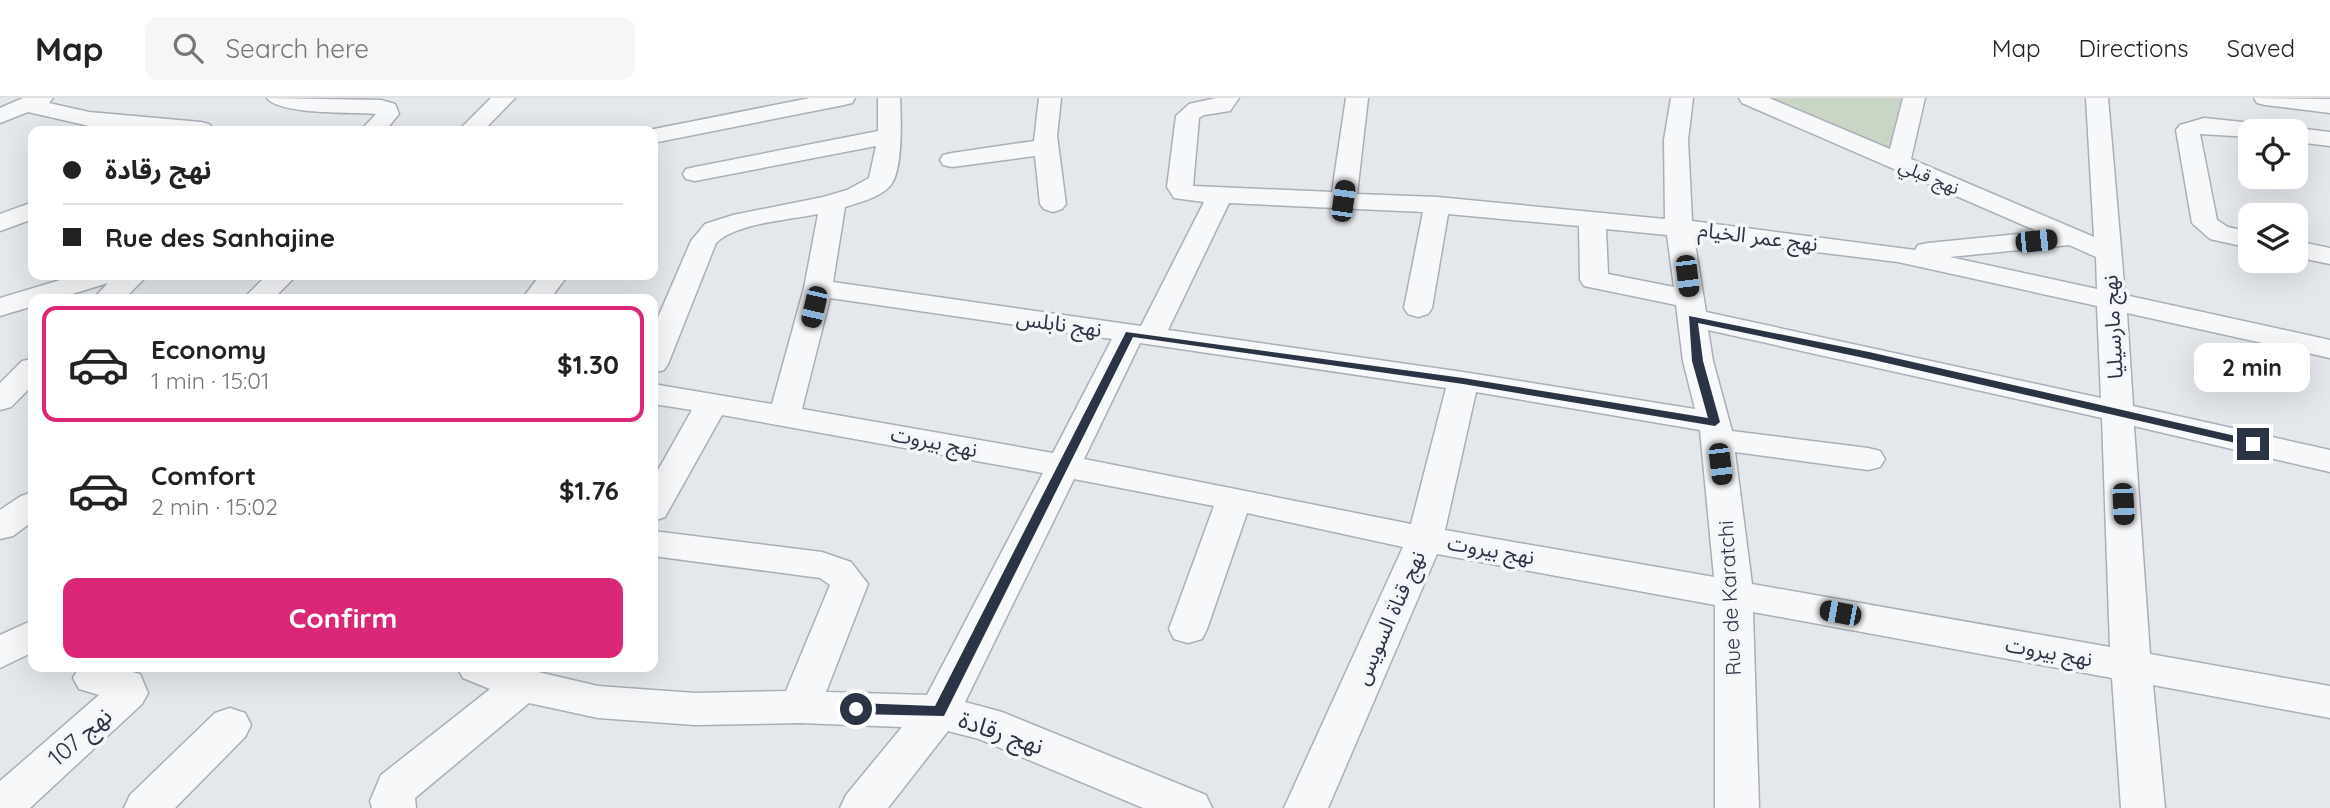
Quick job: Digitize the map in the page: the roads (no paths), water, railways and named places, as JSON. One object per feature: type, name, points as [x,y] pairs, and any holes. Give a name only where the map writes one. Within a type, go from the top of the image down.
[{"type":"street","points":[[278,98],[288,102],[387,109],[388,114],[377,126]]},
{"type":"street","points":[[658,135],[845,98]]},
{"type":"street","points":[[658,352],[704,241],[710,234],[733,223],[833,201],[876,187],[881,181],[890,136],[889,98]]},
{"type":"street","name":"نهج عمر الخيام","points":[[1228,98],[1222,106],[1197,109],[1188,116],[1180,187],[1186,194],[1437,205],[1681,228],[1898,254],[2330,349]]},
{"type":"street","points":[[1343,201],[1357,98]]},
{"type":"street","name":"Rue de Karatchi","points":[[1682,98],[1676,140],[1676,204],[1698,361],[1716,430],[1734,593],[1737,808]]},
{"type":"street","name":"نهج قبلي","points":[[1750,98],[2109,253]]},
{"type":"street","points":[[1898,164],[1914,98]]},
{"type":"street","name":"نهج مارسيليا","points":[[2097,98],[2109,253],[2131,667],[2143,808]]},
{"type":"street","points":[[2265,98],[2330,106]]},
{"type":"street","points":[[476,126],[507,99]]},
{"type":"street","points":[[0,116],[34,102],[89,119],[167,126]]},
{"type":"street","points":[[1049,102],[1046,147],[1053,204]]},
{"type":"street","points":[[2238,129],[2204,125],[2188,130],[2205,223],[2218,233],[2238,237]]},
{"type":"street","points":[[695,174],[890,136]]},
{"type":"street","points":[[2308,136],[2330,139]]},
{"type":"street","points":[[953,160],[1046,147]]},
{"type":"street","points":[[862,808],[939,712],[1061,466],[1220,197]]},
{"type":"street","points":[[785,415],[818,288],[833,201]]},
{"type":"street","points":[[1418,308],[1437,205]]},
{"type":"street","points":[[0,223],[28,211]]},
{"type":"street","points":[[1592,220],[1594,280],[1691,309],[1869,355],[2330,461]]},
{"type":"street","points":[[1898,254],[2071,238]]},
{"type":"street","points":[[2308,251],[2330,256]]},
{"type":"street","points":[[43,294],[89,280]]},
{"type":"street","points":[[113,294],[128,280]]},
{"type":"street","points":[[263,294],[278,280]]},
{"type":"street","name":"نهج نابلس","points":[[818,288],[1463,381],[1868,459]]},
{"type":"street","points":[[0,307],[28,299]]},
{"type":"street","points":[[0,400],[21,370]]},
{"type":"street","name":"نهج قناة السويس","points":[[1306,808],[1425,538],[1463,381]]},
{"type":"street","name":"نهج بيروت","points":[[658,395],[785,415],[1234,499],[1425,538],[2330,702]]},
{"type":"street","points":[[658,500],[712,404]]},
{"type":"street","points":[[1188,629],[1234,499]]},
{"type":"street","points":[[0,527],[28,507]]},
{"type":"street","points":[[658,545],[822,565],[835,568],[845,576],[849,584],[800,707]]},
{"type":"street","points":[[0,653],[28,637]]},
{"type":"street","name":"نهج رقادة","points":[[488,672],[522,687],[598,702],[695,709],[800,707],[939,712],[988,724],[1190,808]]},
{"type":"street","name":"نهج 107","points":[[0,808],[128,693],[126,685],[93,678]]},
{"type":"street","points":[[394,808],[392,801],[396,788],[522,687]]},
{"type":"street","points":[[146,808],[230,725]]}]
